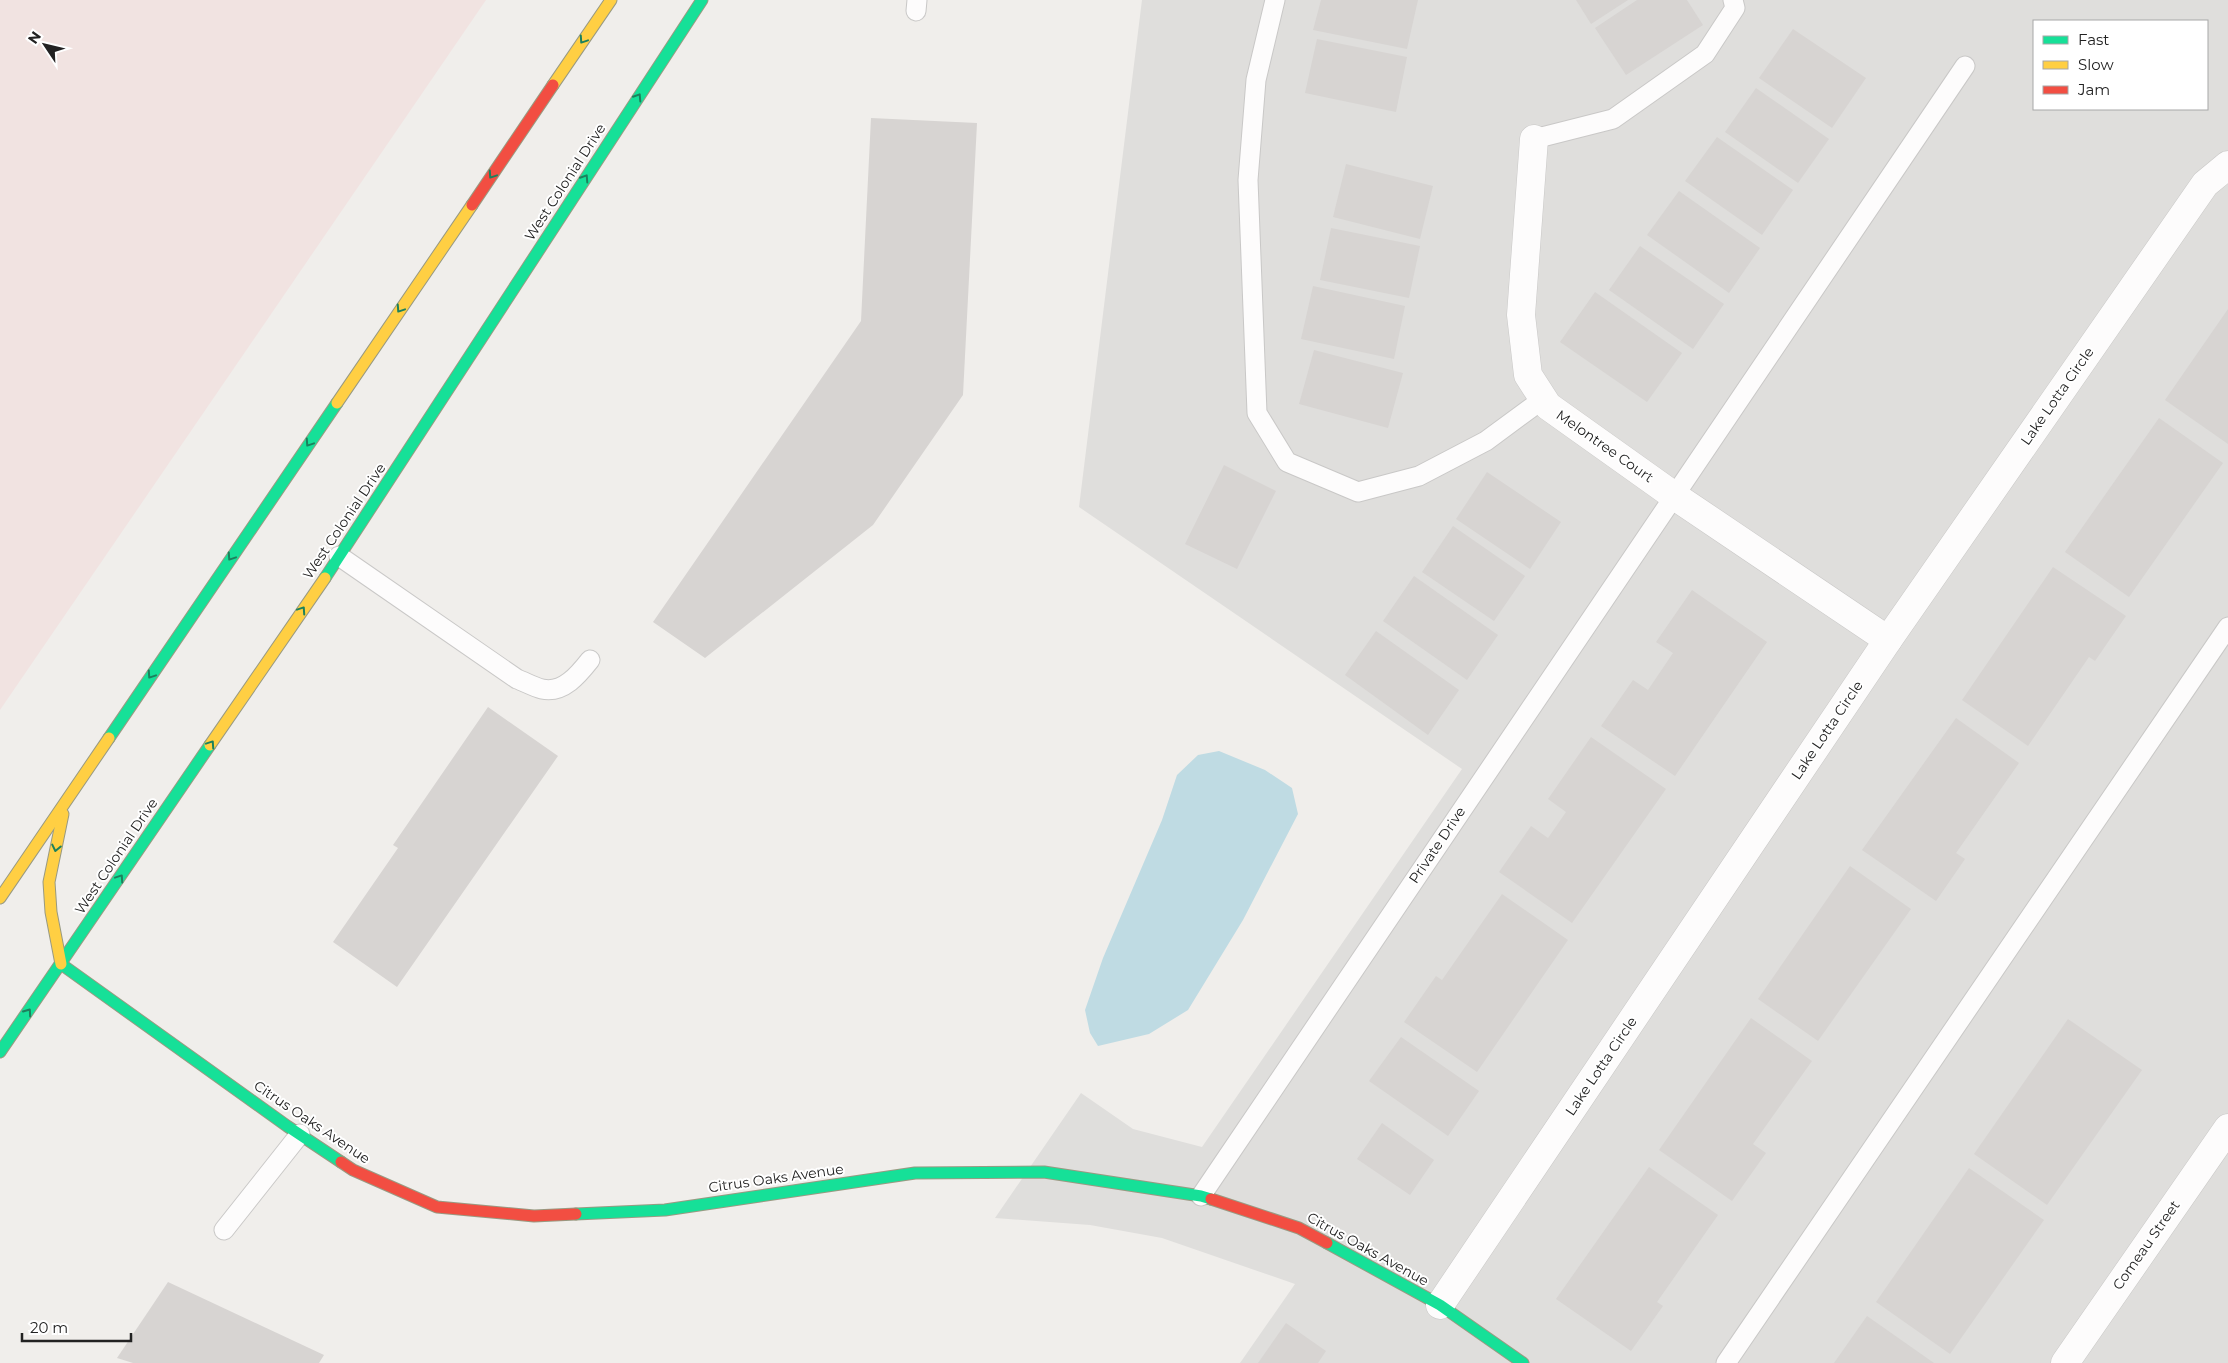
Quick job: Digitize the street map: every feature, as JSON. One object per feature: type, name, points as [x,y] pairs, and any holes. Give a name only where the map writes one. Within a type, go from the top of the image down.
[{"type":"main road","points":[[0,898],[611,0]]},
{"type":"main road","name":"West Colonial Drive","points":[[0,1052],[339,556],[702,0]]},
{"type":"main road","points":[[61,964],[51,912],[49,882],[65,800]]},
{"type":"main road","name":"Citrus Oaks Avenue","points":[[61,964],[353,1170],[437,1207],[534,1216],[665,1210],[915,1173],[1044,1172],[1201,1196],[1299,1228],[1440,1305],[1523,1363]]},
{"type":"street","name":"Melontree Court","points":[[1534,139],[1521,315],[1528,375],[1543,399],[1548,406],[1673,495],[1888,640]]},
{"type":"street","name":"Lake Lotta Circle","points":[[1440,1305],[1888,640],[2205,184],[2228,165]]},
{"type":"street","name":"Comeau Street","points":[[2065,1363],[2228,1128]]},
{"type":"lane","points":[[1275,0],[1256,80],[1248,180],[1257,414],[1287,462],[1358,492],[1419,476],[1486,441],[1543,399]]},
{"type":"lane","points":[[1534,139],[1613,120],[1705,54],[1735,8],[1733,0]]},
{"type":"lane","name":"Private Drive","points":[[1201,1196],[1673,495],[1965,66]]},
{"type":"lane","points":[[339,556],[517,679],[544,690],[558,688],[570,682],[590,660]]},
{"type":"lane","points":[[1726,1363],[2228,627]]},
{"type":"lane","points":[[224,1230],[300,1134]]},
{"type":"shaded area","points":[[0,0],[486,0],[0,710]]},
{"type":"shaded area","points":[[1142,0],[2228,0],[2228,1363],[1240,1363],[1295,1284],[1162,1238],[1090,1225],[995,1218],[1081,1093],[1133,1129],[1202,1147],[1462,769],[1079,507]]},
{"type":"water","points":[[1219,751],[1265,770],[1292,788],[1298,814],[1243,920],[1188,1010],[1149,1034],[1098,1046],[1090,1033],[1085,1010],[1103,958],[1162,820],[1177,775],[1198,755]]},
{"type":"building","points":[[1321,0],[1418,0],[1407,49],[1313,30]]},
{"type":"building","points":[[1576,0],[1628,0],[1591,24]]},
{"type":"building","points":[[1637,0],[1687,0],[1703,25],[1626,75],[1595,28]]},
{"type":"building","points":[[1793,29],[1866,78],[1832,128],[1759,78]]},
{"type":"building","points":[[1317,39],[1407,57],[1396,112],[1305,93]]},
{"type":"building","points":[[1756,88],[1829,139],[1798,183],[1725,132]]},
{"type":"building","points":[[871,118],[977,123],[963,395],[873,525],[705,658],[653,622],[861,321]]},
{"type":"building","points":[[1717,137],[1793,190],[1762,235],[1685,181]]},
{"type":"building","points":[[1346,164],[1433,186],[1420,239],[1333,217]]},
{"type":"building","points":[[1679,191],[1760,248],[1729,293],[1647,235]]},
{"type":"building","points":[[1331,228],[1420,246],[1409,298],[1320,280]]},
{"type":"building","points":[[1640,246],[1724,304],[1693,349],[1609,290]]},
{"type":"building","points":[[1313,286],[1405,306],[1394,359],[1301,339]]},
{"type":"building","points":[[1595,292],[1682,353],[1647,402],[1560,342]]},
{"type":"building","points":[[2228,309],[2228,444],[2165,400]]},
{"type":"building","points":[[1314,350],[1403,373],[1388,428],[1299,404]]},
{"type":"building","points":[[2159,418],[2223,463],[2129,597],[2065,552]]},
{"type":"building","points":[[1224,465],[1276,491],[1237,569],[1185,544]]},
{"type":"building","points":[[1487,472],[1561,522],[1530,569],[1456,519]]},
{"type":"building","points":[[1453,526],[1525,576],[1494,621],[1422,572]]},
{"type":"building","points":[[2053,567],[2126,616],[2095,661],[2089,657],[2028,746],[1962,700]]},
{"type":"building","points":[[1414,576],[1498,635],[1467,680],[1383,621]]},
{"type":"building","points":[[1692,590],[1767,642],[1675,776],[1601,726],[1633,680],[1648,690],[1673,653],[1656,642]]},
{"type":"building","points":[[1376,631],[1459,690],[1428,735],[1345,675]]},
{"type":"building","points":[[488,707],[558,756],[397,987],[333,942],[398,848],[393,845]]},
{"type":"building","points":[[1956,718],[2019,763],[1956,853],[1965,859],[1936,901],[1862,850]]},
{"type":"building","points":[[1591,737],[1666,789],[1572,923],[1499,872],[1531,826],[1548,838],[1566,812],[1548,799]]},
{"type":"building","points":[[1850,866],[1911,909],[1818,1041],[1758,999]]},
{"type":"building","points":[[1502,894],[1568,940],[1477,1072],[1404,1022],[1436,976],[1442,980]]},
{"type":"building","points":[[1751,1018],[1812,1061],[1753,1144],[1766,1153],[1732,1201],[1659,1150]]},
{"type":"building","points":[[2068,1019],[2142,1070],[2047,1205],[1974,1154]]},
{"type":"building","points":[[1401,1037],[1479,1091],[1448,1136],[1369,1081]]},
{"type":"building","points":[[1382,1123],[1434,1160],[1410,1195],[1357,1159]]},
{"type":"building","points":[[1649,1167],[1718,1215],[1657,1302],[1663,1306],[1631,1351],[1556,1299]]},
{"type":"building","points":[[1969,1168],[2044,1220],[1950,1354],[1876,1302]]},
{"type":"building","points":[[168,1282],[324,1355],[319,1363],[133,1363],[117,1358]]},
{"type":"building","points":[[1867,1316],[1934,1363],[1834,1363]]},
{"type":"building","points":[[1286,1323],[1326,1351],[1318,1363],[1258,1363]]},
{"type":"traffic: fast","points":[[325,578],[702,0]]},
{"type":"traffic: fast","points":[[109,738],[337,403]]},
{"type":"traffic: fast","points":[[0,1052],[210,745]]},
{"type":"traffic: fast","points":[[61,964],[287,1126],[341,1162]]},
{"type":"traffic: fast","points":[[576,1214],[665,1210],[915,1173],[1044,1172],[1211,1199]]},
{"type":"traffic: fast","points":[[1327,1243],[1440,1305],[1523,1363]]},
{"type":"traffic: slow","points":[[553,85],[611,0]]},
{"type":"traffic: slow","points":[[337,403],[472,205]]},
{"type":"traffic: slow","points":[[210,745],[325,578]]},
{"type":"traffic: slow","points":[[0,898],[109,738]]},
{"type":"traffic: slow","points":[[61,964],[51,912],[49,882],[63,814]]},
{"type":"traffic: jam","points":[[472,205],[553,85]]},
{"type":"traffic: jam","points":[[341,1162],[353,1170],[437,1207],[534,1216],[576,1214]]},
{"type":"traffic: jam","points":[[1211,1199],[1299,1228],[1327,1243]]}]
